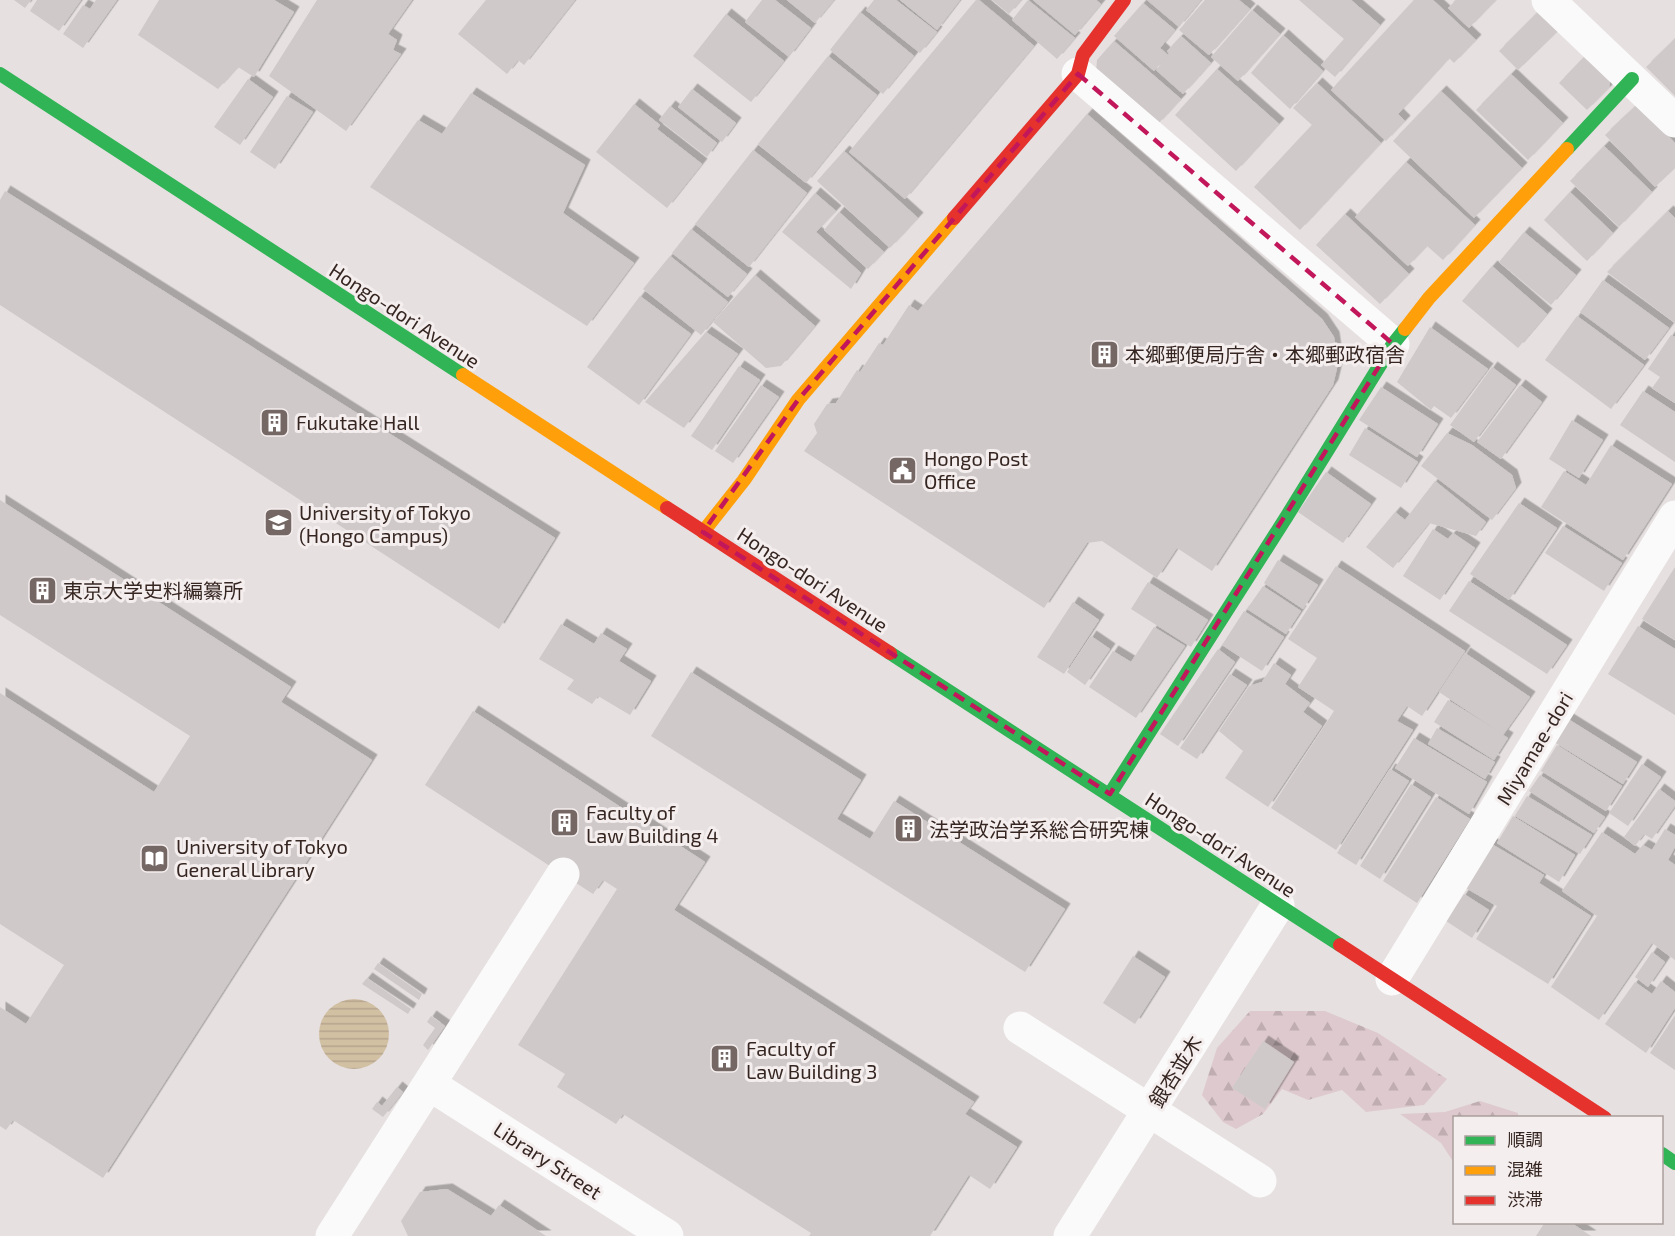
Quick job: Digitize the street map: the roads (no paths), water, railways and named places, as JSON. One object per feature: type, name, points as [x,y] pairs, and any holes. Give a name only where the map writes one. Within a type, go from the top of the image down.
[{"type":"main road","points":[[704,532],[744,480],[798,400],[1078,74],[1083,55],[1124,0]]},
{"type":"main road","name":"Hongo-dori Avenue","points":[[0,74],[1602,1116]]},
{"type":"main road","points":[[1110,794],[1287,516],[1393,344],[1429,298],[1632,79]]},
{"type":"street","points":[[1548,0],[1675,121]]},
{"type":"street","points":[[1078,74],[1393,344]]},
{"type":"street","name":"Miyamae-dori","points":[[1392,979],[1675,517]]},
{"type":"street","points":[[332,1236],[563,874]]},
{"type":"street","name":"銀杏並木","points":[[1070,1236],[1278,905]]},
{"type":"street","points":[[1020,1028],[1260,1181]]},
{"type":"street","name":"Library Street","points":[[429,1084],[667,1236]]},
{"type":"place","name":"本郷郵便局庁舎・本郷郵政宿舎","points":[[1104,354]]},
{"type":"place","name":"Fukutake Hall","points":[[275,422]]},
{"type":"place","name":"Hongo Post Office","points":[[903,470]]},
{"type":"place","name":"University of Tokyo (Hongo Campus)","points":[[278,523]]},
{"type":"place","name":"東京大学史料編纂所","points":[[42,590]]},
{"type":"place","name":"Faculty of Law Building 4","points":[[565,823]]},
{"type":"place","name":"法学政治学系総合研究棟","points":[[908,829]]},
{"type":"place","name":"University of Tokyo General Library","points":[[155,858]]},
{"type":"place","name":"Faculty of Law Building 3","points":[[725,1059]]}]
